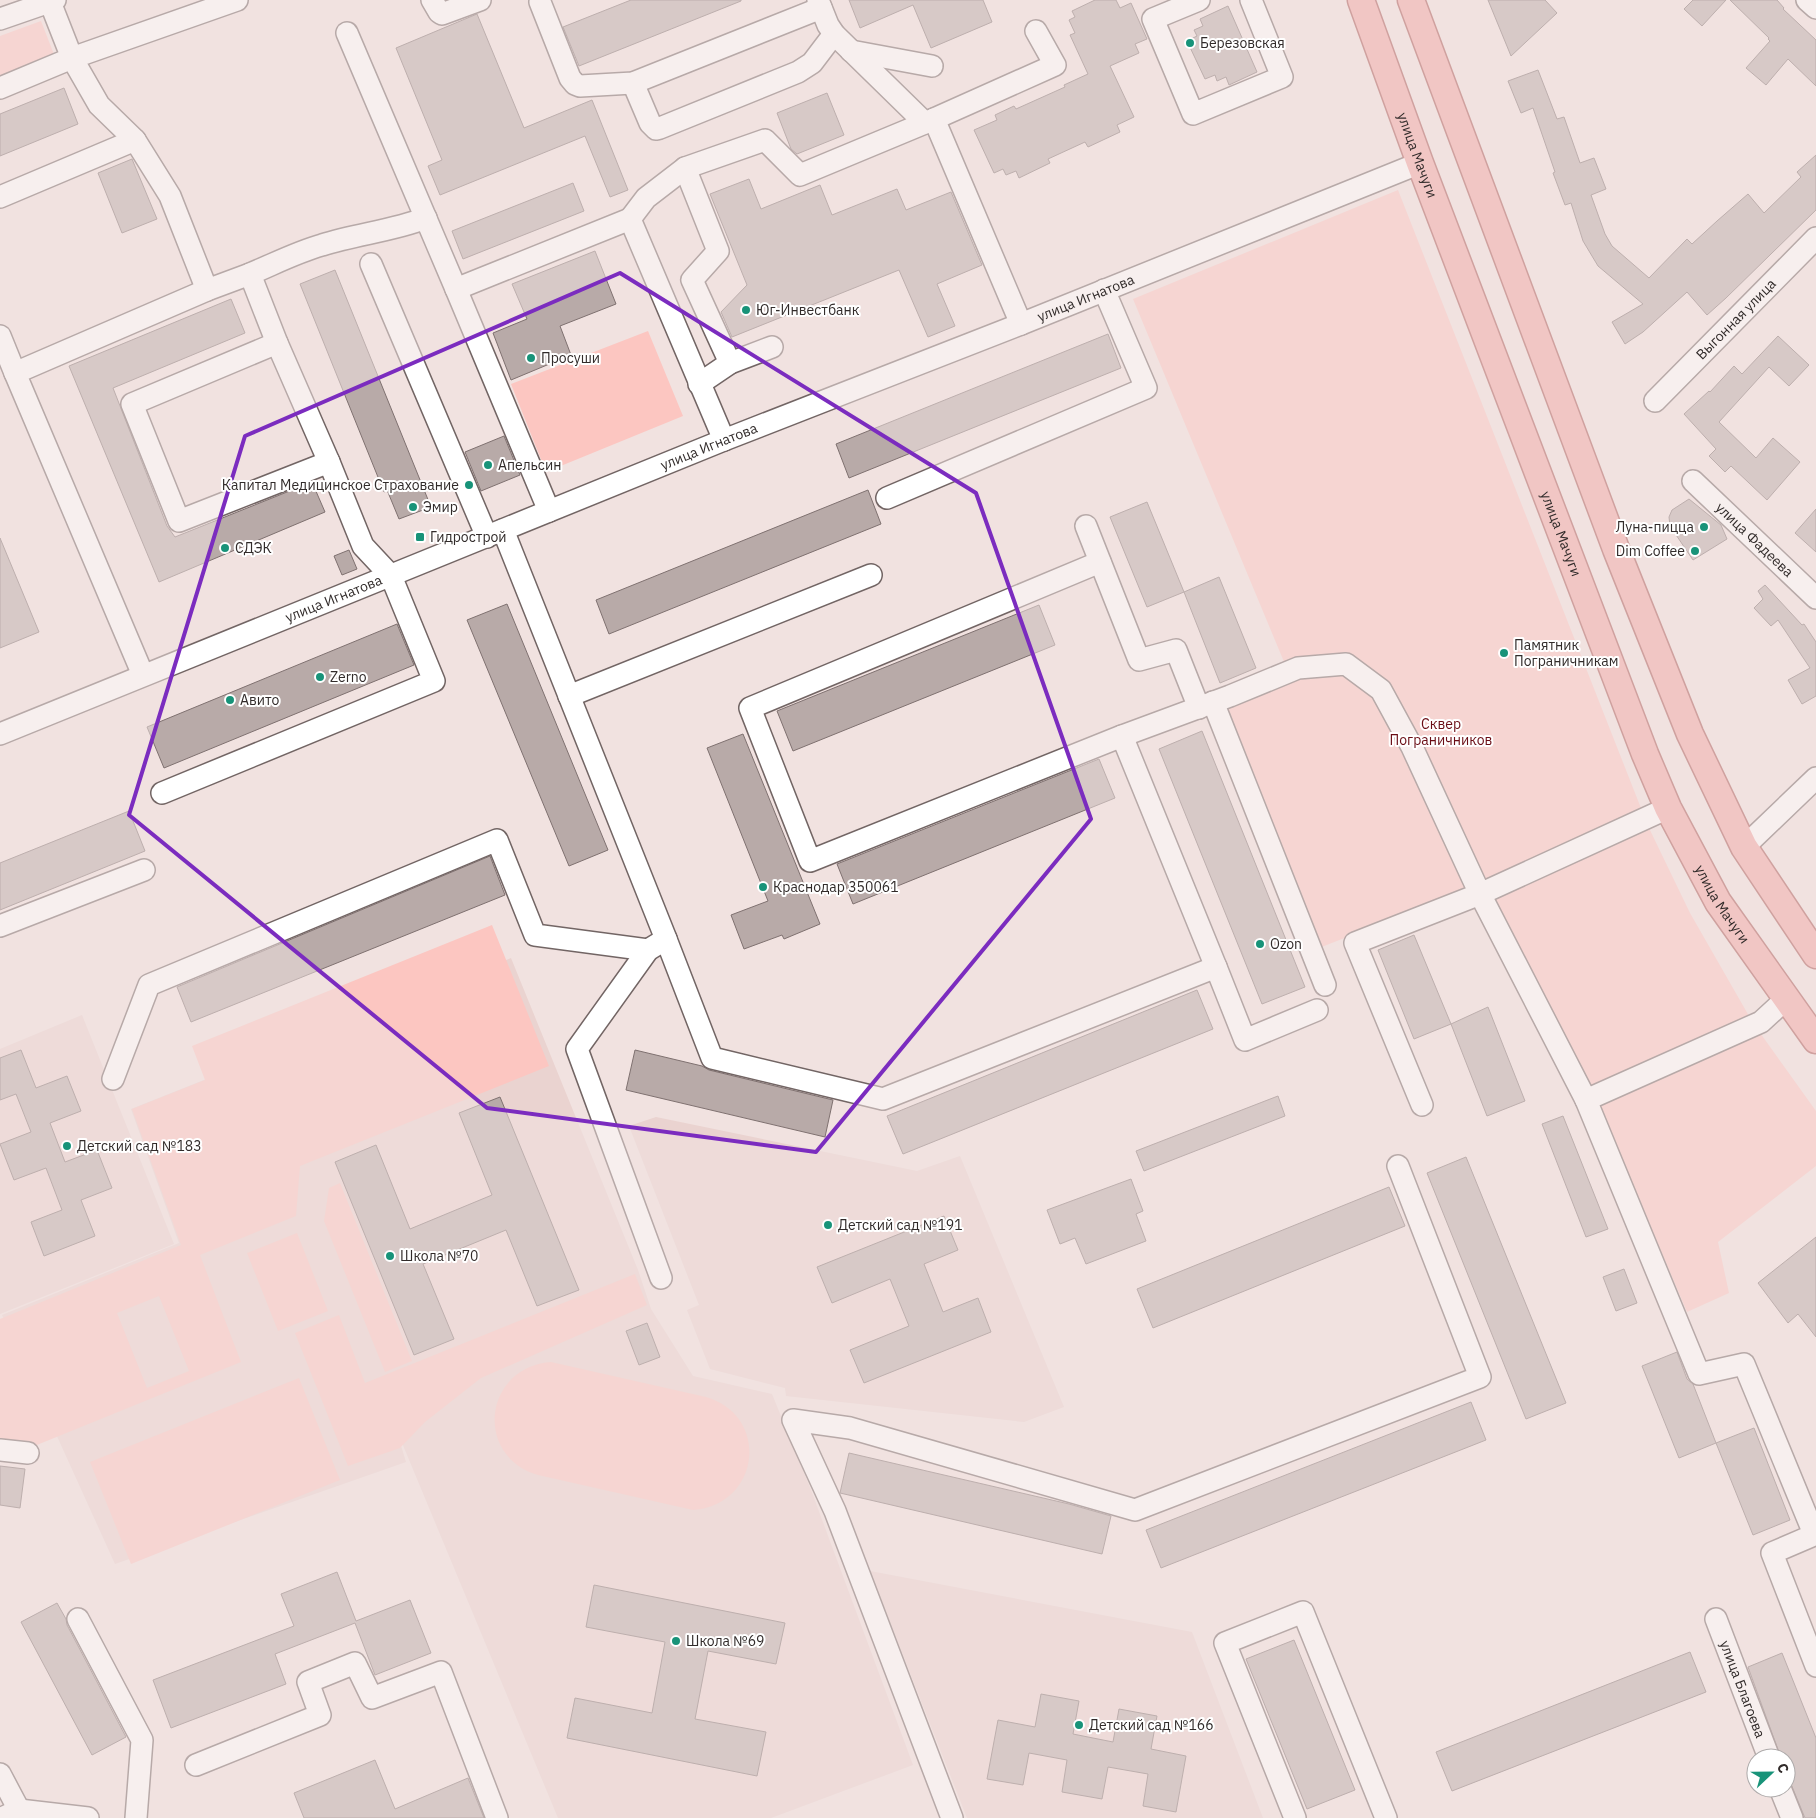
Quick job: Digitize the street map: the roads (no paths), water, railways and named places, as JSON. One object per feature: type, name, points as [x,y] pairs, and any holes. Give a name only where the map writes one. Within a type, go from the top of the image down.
[{"type":"main road","name":"улица Мачуги","points":[[1362,0],[1420,163],[1644,754],[1668,808],[1718,902],[1816,1040]]},
{"type":"main road","points":[[1411,0],[1616,549],[1690,734],[1744,847],[1816,956]]},
{"type":"street","points":[[0,88],[72,58],[237,0]]},
{"type":"street","points":[[432,0],[438,12],[442,14],[480,0]]},
{"type":"street","points":[[1199,0],[1153,19],[1192,114],[1282,77],[1252,0]]},
{"type":"street","points":[[1807,0],[1816,8]]},
{"type":"street","points":[[0,19],[53,1],[72,58],[99,105],[135,140],[170,196],[207,290]]},
{"type":"street","points":[[541,1],[570,78],[575,84],[580,86],[633,84],[820,4],[828,25],[834,34],[929,121],[1021,324]]},
{"type":"street","points":[[456,289],[630,219],[646,198],[685,168],[764,140],[800,175],[929,121],[1055,65],[1036,31]]},
{"type":"street","points":[[347,33],[549,512]]},
{"type":"street","points":[[633,84],[650,124],[656,129],[798,72],[812,63],[834,34]]},
{"type":"street","points":[[851,51],[932,66]]},
{"type":"street","points":[[0,197],[135,140]]},
{"type":"street","name":"улица Игнатова","points":[[0,734],[724,440],[1021,324],[1420,163]]},
{"type":"street","points":[[685,168],[718,251],[692,280],[730,362]]},
{"type":"street","points":[[15,374],[207,290],[320,245],[407,225],[426,218]]},
{"type":"street","points":[[630,219],[724,440]]},
{"type":"street","name":"Выгонная улица","points":[[1655,401],[1816,238]]},
{"type":"street","points":[[371,264],[569,696],[657,944],[712,1058],[883,1099],[1216,967]]},
{"type":"street","points":[[162,793],[434,680],[391,576],[363,546],[277,343],[250,274]]},
{"type":"street","points":[[887,498],[1146,388],[1104,290]]},
{"type":"street","points":[[0,336],[143,675]]},
{"type":"street","points":[[277,343],[132,404],[179,521],[328,462]]},
{"type":"street","points":[[699,384],[730,362],[772,347]]},
{"type":"street","name":"улица Фадеева","points":[[1693,481],[1816,598]]},
{"type":"street","points":[[1086,526],[1140,660],[1176,650],[1206,705],[1326,985]]},
{"type":"street","points":[[1100,562],[750,708],[810,861],[1298,668],[1346,664],[1381,690],[1412,747],[1480,894],[1586,1100],[1699,1374],[1744,1364],[1814,1535],[1772,1553],[1816,1666]]},
{"type":"street","points":[[569,696],[871,575]]},
{"type":"street","points":[[1122,736],[1245,1040],[1317,1010]]},
{"type":"street","points":[[1744,847],[1816,778]]},
{"type":"street","points":[[1422,1105],[1355,943],[1480,894],[1668,808]]},
{"type":"street","points":[[112,1079],[149,985],[497,840],[535,935],[657,944]]},
{"type":"street","points":[[0,926],[144,870]]},
{"type":"street","points":[[657,944],[576,1049],[661,1278]]},
{"type":"street","points":[[1586,1100],[1761,1022],[1786,999]]},
{"type":"street","points":[[952,1818],[835,1511],[793,1420],[850,1428],[1135,1510],[1480,1377],[1398,1166]]},
{"type":"street","points":[[0,1450],[28,1453]]},
{"type":"street","points":[[814,1501],[820,1480]]},
{"type":"street","points":[[1295,1818],[1225,1644],[1303,1612],[1386,1818]]},
{"type":"street","points":[[78,1619],[142,1740],[136,1818]]},
{"type":"street","name":"улица Благоева","points":[[1716,1619],[1765,1748]]},
{"type":"street","points":[[196,1765],[320,1715],[308,1682],[355,1663],[372,1698],[441,1672],[497,1818]]},
{"type":"street","points":[[0,1774],[11,1814],[88,1818]]},
{"type":"street","points":[[1784,1798],[1792,1818]]},
{"type":"place","name":"Березовская","points":[[1190,43]]},
{"type":"place","name":"Юг-Инвестбанк","points":[[746,310]]},
{"type":"place","name":"Просуши","points":[[531,358]]},
{"type":"place","name":"Апельсин","points":[[488,465]]},
{"type":"place","name":"Капитал Медицинское Страхование","points":[[469,485]]},
{"type":"place","name":"Эмир","points":[[413,507]]},
{"type":"place","name":"Луна-пицца","points":[[1704,527]]},
{"type":"place","name":"Гидрострой","points":[[420,537]]},
{"type":"place","name":"СДЭК","points":[[225,548]]},
{"type":"place","name":"Dim Coffee","points":[[1695,551]]},
{"type":"place","name":"Памятник Пограничникам","points":[[1504,653]]},
{"type":"place","name":"Zerno","points":[[320,677]]},
{"type":"place","name":"Авито","points":[[230,700]]},
{"type":"place","name":"Краснодар 350061","points":[[763,887]]},
{"type":"place","name":"Ozon","points":[[1260,944]]},
{"type":"place","name":"Детский сад №183","points":[[67,1146]]},
{"type":"place","name":"Детский сад №191","points":[[828,1225]]},
{"type":"place","name":"Школа №70","points":[[390,1256]]},
{"type":"place","name":"Школа №69","points":[[676,1641]]},
{"type":"place","name":"Детский сад №166","points":[[1079,1725]]},
{"type":"park label","name":"Сквер Пограничников","points":[[1441,732]]}]
